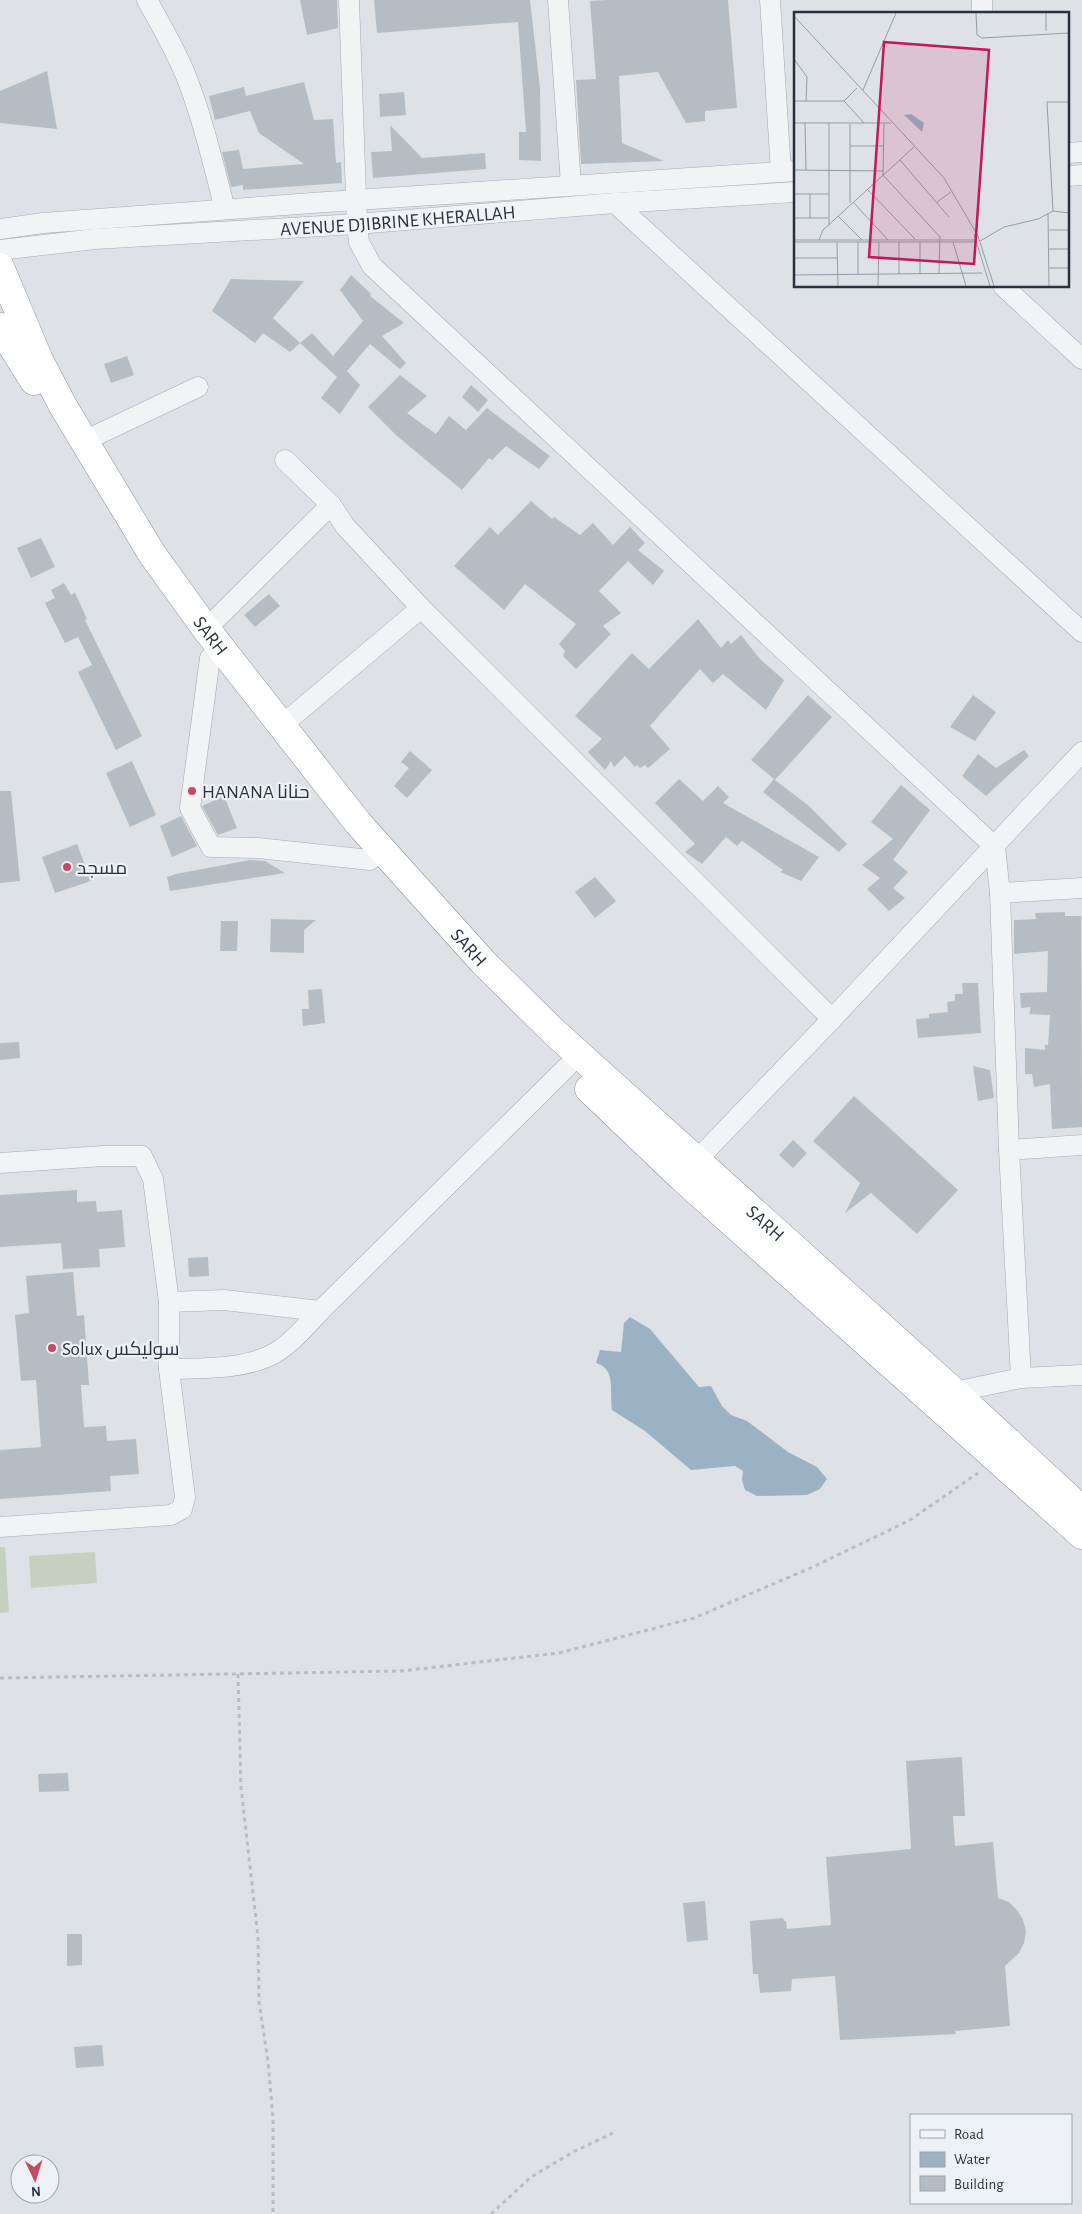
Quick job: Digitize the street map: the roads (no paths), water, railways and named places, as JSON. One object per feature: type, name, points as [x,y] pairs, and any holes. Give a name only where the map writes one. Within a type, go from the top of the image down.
[{"type":"highway","name":"SARH","points":[[0,267],[39,360],[84,441],[152,554],[206,629],[358,823],[483,962],[554,1032],[954,1392],[1082,1510]]},
{"type":"highway","name":"SARH","points":[[0,327],[149,568],[210,658],[370,860],[466,968],[680,1176],[1082,1535]]},
{"type":"street","points":[[147,0],[186,76],[203,126],[225,209]]},
{"type":"street","points":[[349,0],[357,224],[359,242],[372,266],[995,847],[1000,893],[1008,1150],[1021,1378]]},
{"type":"street","points":[[558,0],[571,185]]},
{"type":"street","points":[[770,0],[788,172]]},
{"type":"street","name":"AVENUE DJIBRINE KHERALLAH","points":[[0,229],[43,223],[225,209],[788,172]]},
{"type":"street","name":"AVENUE DJIBRINE KHERALLAH","points":[[0,250],[94,239],[357,224],[615,202],[794,192]]},
{"type":"street","points":[[615,202],[1082,632]]},
{"type":"street","points":[[1005,288],[1082,359]]},
{"type":"street","points":[[84,441],[198,388]]},
{"type":"street","points":[[285,460],[331,505],[345,526],[421,608],[832,1019]]},
{"type":"street","points":[[206,629],[331,505]]},
{"type":"street","points":[[281,726],[421,608]]},
{"type":"street","points":[[210,658],[190,808],[211,847],[258,848],[370,860]]},
{"type":"street","points":[[696,1161],[995,847],[1082,752]]},
{"type":"street","points":[[1000,893],[1082,888]]},
{"type":"street","points":[[169,1370],[232,1366],[274,1353],[298,1336],[320,1311],[567,1068]]},
{"type":"street","points":[[1008,1150],[1082,1145]]},
{"type":"street","points":[[0,1163],[103,1156],[142,1156],[154,1179],[170,1302],[169,1370],[185,1498],[182,1509],[171,1515],[0,1526]]},
{"type":"street","points":[[170,1302],[224,1300],[320,1311]]},
{"type":"street","points":[[954,1392],[1021,1378],[1082,1375]]},
{"type":"water","points":[[630,1317],[650,1329],[699,1387],[711,1386],[722,1406],[731,1415],[747,1421],[788,1452],[817,1467],[827,1479],[820,1489],[807,1495],[757,1496],[745,1490],[742,1480],[743,1471],[735,1466],[691,1470],[645,1431],[612,1410],[610,1376],[603,1366],[596,1363],[600,1350],[621,1352],[624,1323]]},
{"type":"place","name":"HANANA حنانا","points":[[192,791]]},
{"type":"place","name":"مسجد","points":[[67,867]]},
{"type":"place","name":"Solux سوليكس","points":[[52,1348]]}]
